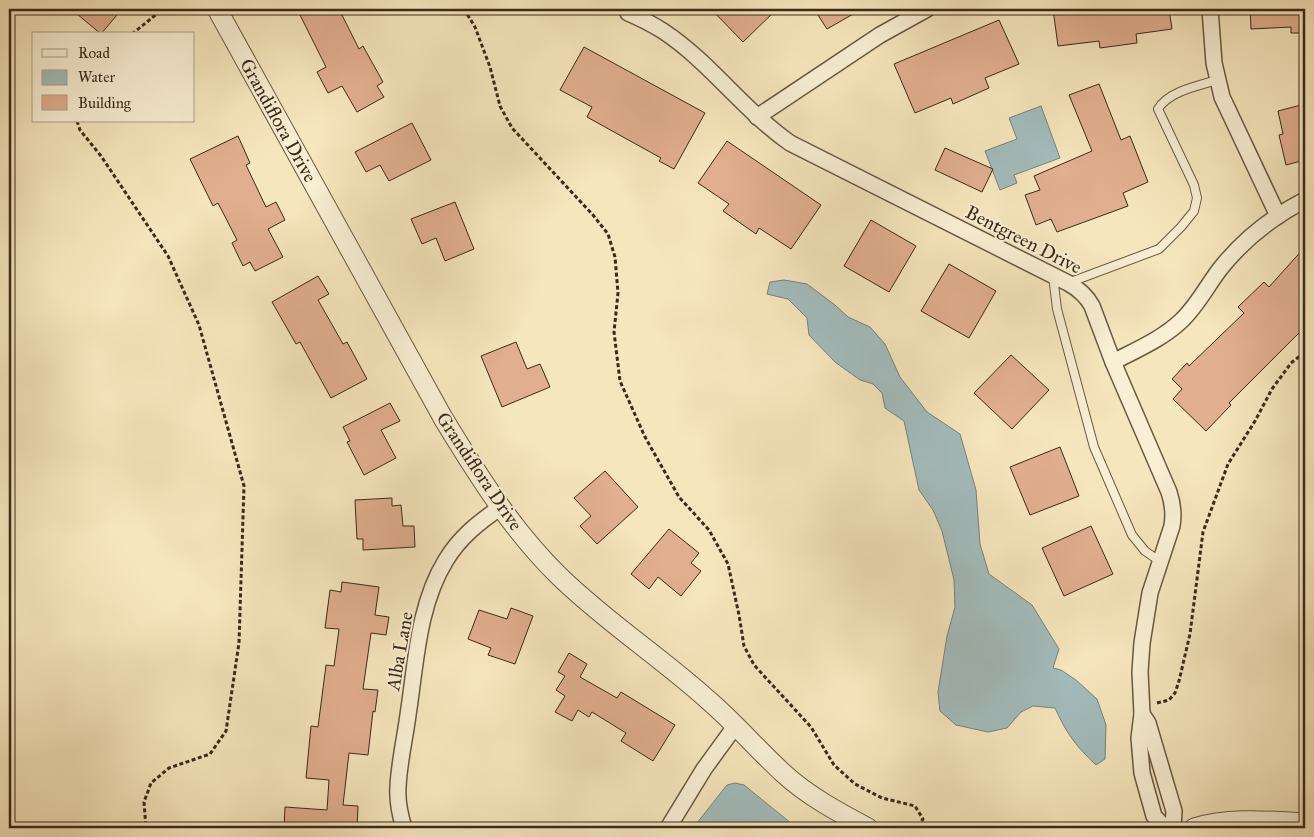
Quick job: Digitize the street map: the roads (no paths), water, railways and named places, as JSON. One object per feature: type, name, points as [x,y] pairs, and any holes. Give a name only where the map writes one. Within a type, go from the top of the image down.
[{"type":"street","name":"Grandiflora Drive","points":[[217,9],[443,418],[501,507],[536,552],[580,595],[674,671],[736,725],[783,773],[836,811],[868,828]]},
{"type":"street","points":[[757,117],[880,35],[927,9]]},
{"type":"street","points":[[1210,9],[1217,80],[1231,119],[1278,216]]},
{"type":"street","name":"Bentgreen Drive","points":[[628,13],[663,31],[682,45],[723,82],[757,117],[790,143],[1068,283],[1079,289],[1092,306],[1113,362],[1173,504],[1174,516],[1172,526],[1150,593],[1146,612],[1140,672],[1142,709],[1139,738],[1142,773],[1154,816],[1165,828]]},
{"type":"street","points":[[1113,362],[1168,332],[1192,308],[1231,255],[1278,216],[1305,200]]},
{"type":"street","name":"Alba Lane","points":[[404,828],[400,815],[398,786],[419,640],[430,596],[446,561],[458,542],[474,526],[501,507]]},
{"type":"street","name":"Bentgreen Drive","points":[[1142,709],[1148,723],[1174,811],[1173,828]]},
{"type":"street","points":[[668,828],[704,769],[736,725]]},
{"type":"street","points":[[1194,828],[1249,821],[1305,822]]},
{"type":"lane","points":[[1068,283],[1159,248],[1181,228],[1194,211],[1197,198],[1194,185],[1158,109],[1162,101],[1184,90],[1217,80]]},
{"type":"lane","points":[[1053,276],[1057,309],[1094,447],[1132,535],[1145,551],[1161,562]]},
{"type":"water","points":[[1041,106],[1060,158],[1014,175],[1017,183],[1000,190],[985,151],[1017,139],[1009,118]]},
{"type":"water","points":[[784,280],[807,284],[848,317],[870,327],[885,344],[900,377],[927,412],[960,434],[976,490],[980,544],[989,574],[1032,605],[1059,649],[1053,668],[1061,670],[1076,680],[1097,699],[1106,725],[1105,759],[1096,765],[1072,739],[1055,708],[1033,706],[1021,712],[1007,728],[988,732],[956,725],[940,711],[938,692],[947,636],[955,607],[954,580],[942,531],[933,510],[919,490],[904,421],[885,408],[882,393],[873,384],[860,380],[835,362],[809,335],[807,318],[788,299],[767,294],[770,282]]},
{"type":"water","points":[[735,783],[744,785],[797,828],[693,828],[727,785]]}]
